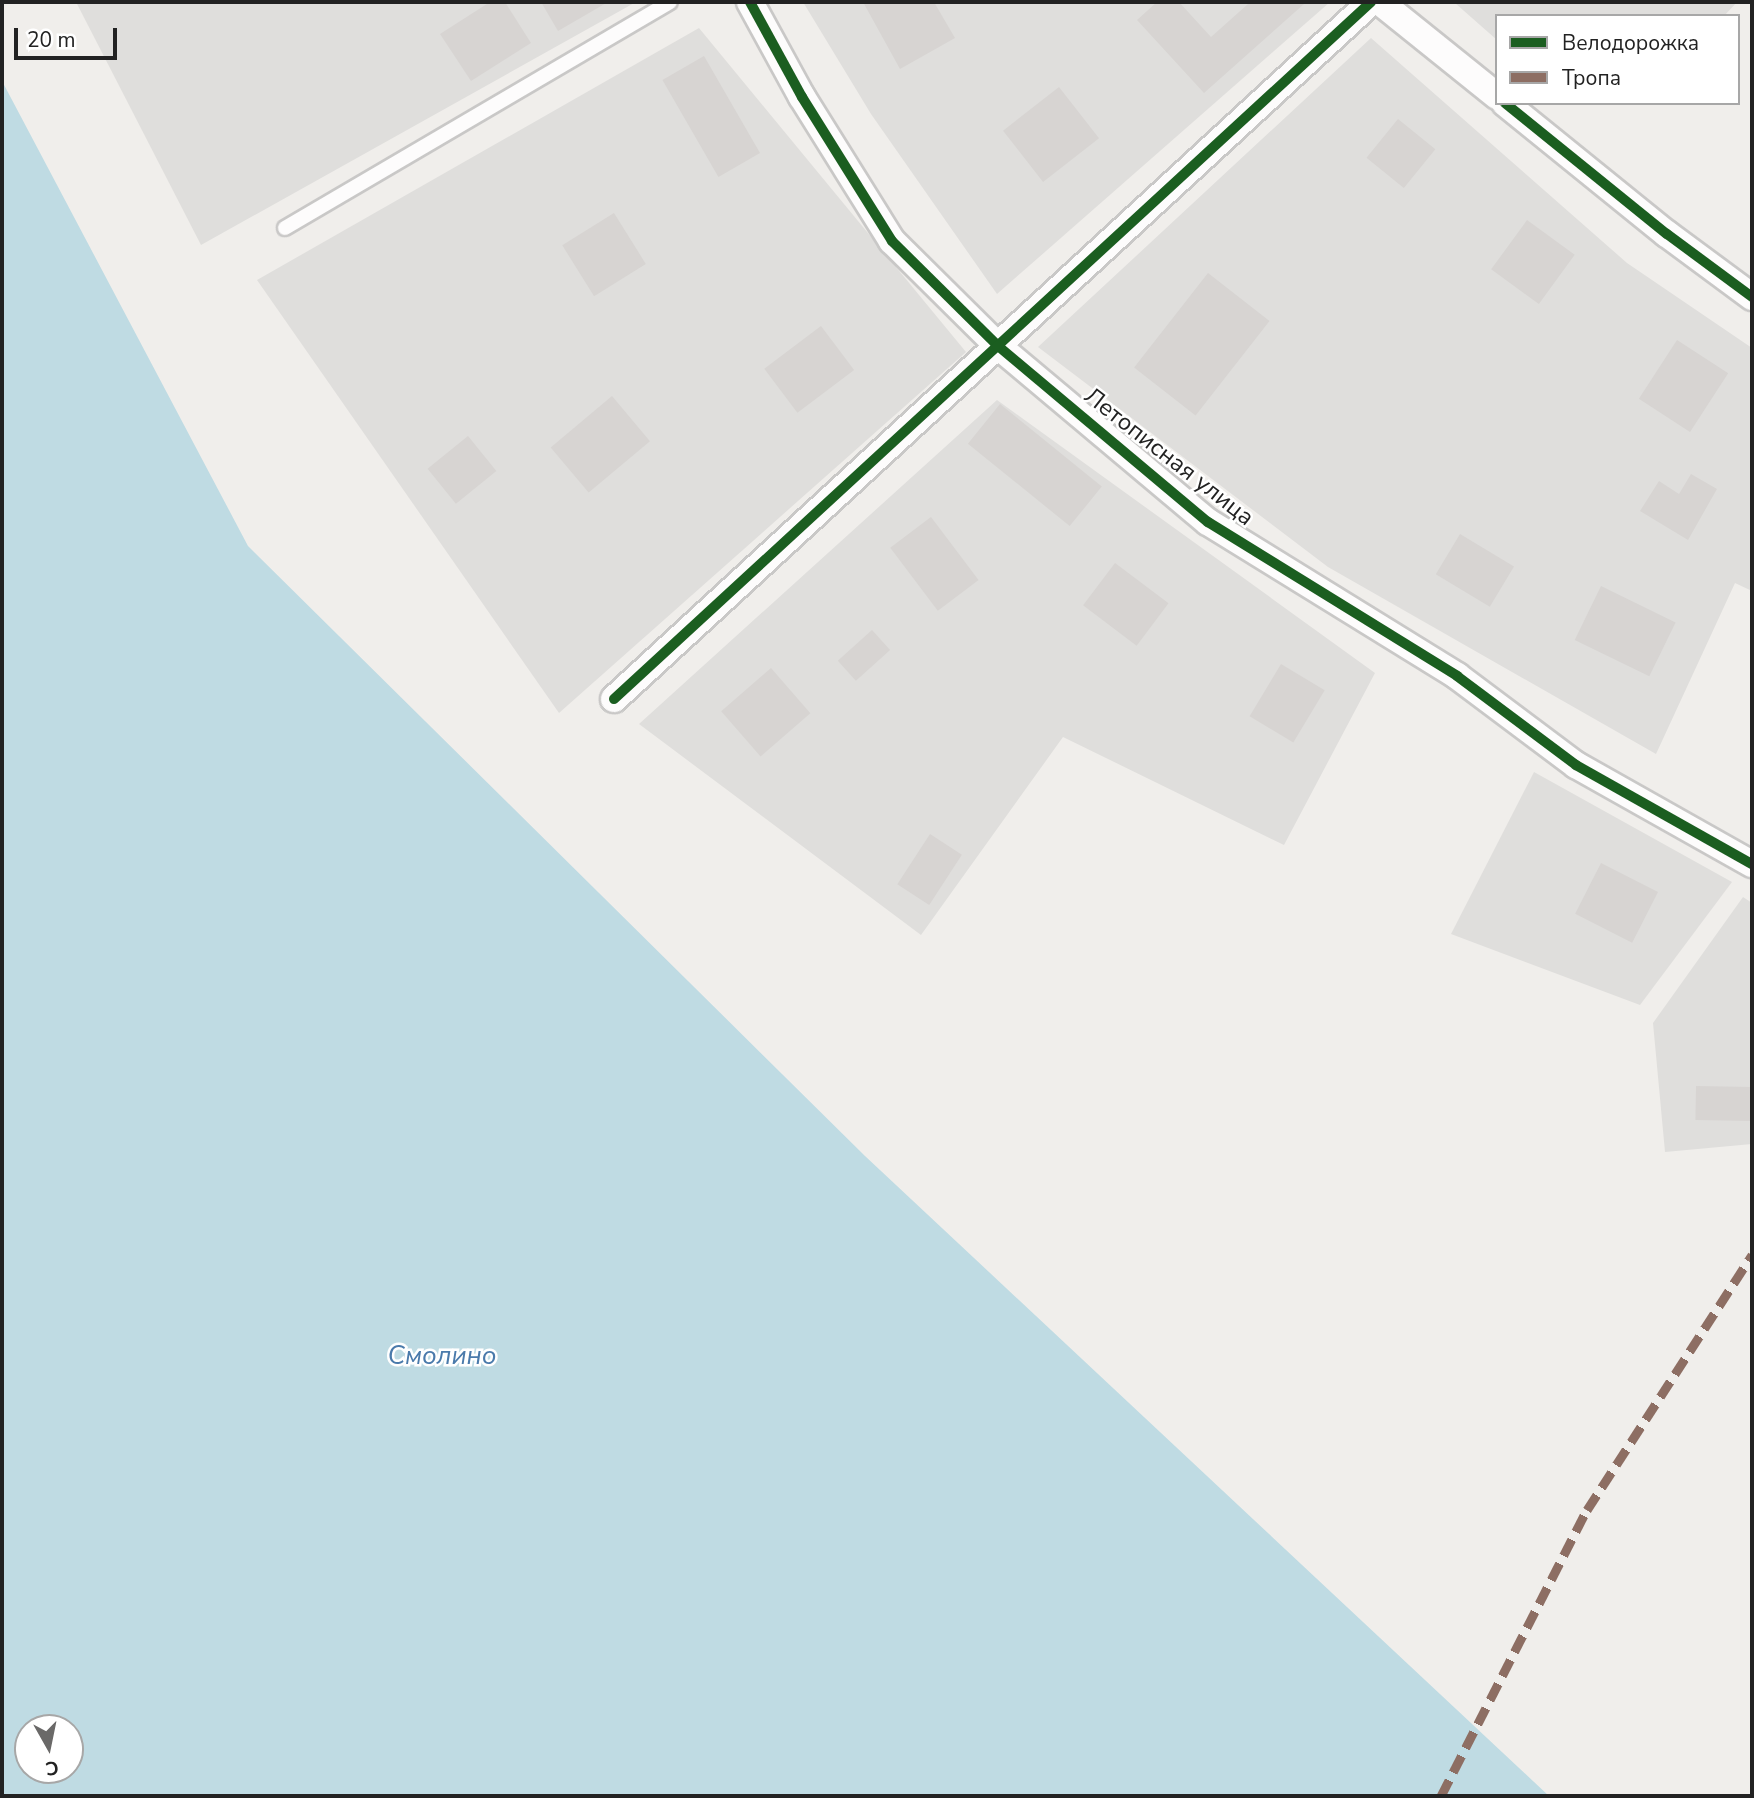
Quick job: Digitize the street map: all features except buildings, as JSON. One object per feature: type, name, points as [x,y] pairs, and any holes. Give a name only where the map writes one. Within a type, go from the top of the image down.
[{"type":"street","name":"Летописная улица","points":[[750,2],[802,97],[892,241],[998,346],[1208,522],[1457,676],[1576,765],[1752,864]]},
{"type":"street","points":[[614,699],[1371,2]]},
{"type":"street","points":[[1380,2],[1495,94]]},
{"type":"street","points":[[1507,105],[1667,234],[1752,297]]},
{"type":"lane","points":[[285,228],[670,2]]},
{"type":"shaded area","points":[[76,2],[636,2],[201,245]]},
{"type":"shaded area","points":[[803,2],[1330,2],[997,294],[871,114]]},
{"type":"shaded area","points":[[1737,2],[1726,14],[1495,14],[1495,38],[1455,3]]},
{"type":"shaded area","points":[[699,28],[966,352],[559,713],[257,280]]},
{"type":"shaded area","points":[[1371,38],[1627,263],[1752,348],[1752,591],[1735,583],[1656,754],[1328,567],[1038,347]]},
{"type":"shaded area","points":[[997,400],[1375,673],[1284,845],[1063,737],[921,935],[639,724]]},
{"type":"shaded area","points":[[1534,772],[1732,882],[1640,1005],[1451,934]]},
{"type":"shaded area","points":[[1743,897],[1752,903],[1752,1144],[1665,1152],[1653,1023]]},
{"type":"water","name":"Смолино","points":[[2,81],[248,546],[865,1156],[1549,1796],[2,1796]]},
{"type":"marked path","points":[[1441,1796],[1587,1510],[1752,1255]]},
{"type":"cycle path","points":[[750,2],[802,97],[892,241],[998,346],[1208,522],[1457,676],[1576,765],[1752,864]]},
{"type":"cycle path","points":[[614,699],[1371,2]]},
{"type":"cycle path","points":[[1507,105],[1667,234],[1752,297]]}]
